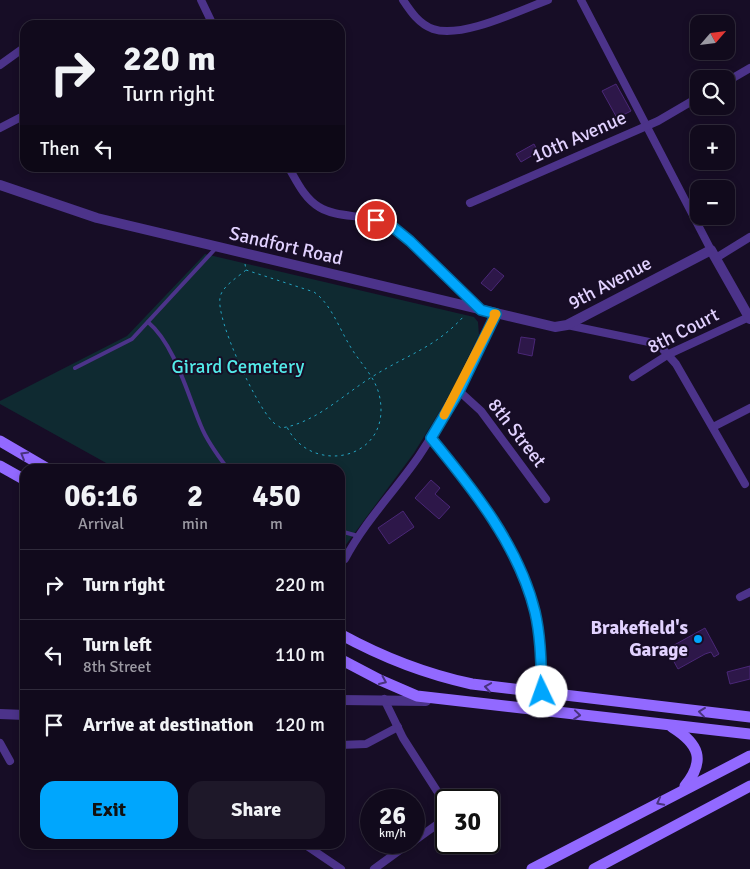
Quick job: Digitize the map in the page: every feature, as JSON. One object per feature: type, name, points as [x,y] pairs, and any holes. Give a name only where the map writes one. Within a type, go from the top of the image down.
[{"type":"main road","points":[[0,441],[39,464]]},
{"type":"main road","points":[[0,466],[20,477]]},
{"type":"main road","points":[[345,637],[386,658],[433,674],[491,688],[542,692],[749,718]]},
{"type":"main road","points":[[345,662],[380,680],[417,696],[750,734]]},
{"type":"main road","points":[[660,707],[663,725]]},
{"type":"main road","points":[[663,725],[684,734],[696,748],[698,760],[694,775],[683,789]]},
{"type":"main road","points":[[532,869],[683,789],[750,756]]},
{"type":"main road","points":[[594,869],[750,786]]},
{"type":"street","points":[[202,0],[211,20]]},
{"type":"street","points":[[403,0],[416,18],[422,22],[434,29],[454,31],[548,0]]},
{"type":"street","points":[[581,0],[713,254],[750,318]]},
{"type":"street","points":[[0,65],[20,51]]},
{"type":"street","points":[[735,77],[750,68]]},
{"type":"street","name":"10th Avenue","points":[[470,203],[647,125],[690,103]]},
{"type":"street","points":[[1,125],[20,117]]},
{"type":"street","points":[[291,172],[304,194],[319,207],[336,214],[356,215],[376,220],[394,228],[410,241],[476,309]]},
{"type":"street","name":"Sandfort Road","points":[[0,185],[97,218],[217,248],[536,324],[555,327],[567,326]]},
{"type":"street","name":"9th Avenue","points":[[567,326],[750,237]]},
{"type":"street","points":[[345,559],[358,536],[431,438],[459,391],[496,314]]},
{"type":"street","name":"8th Court","points":[[633,376],[669,354],[750,318]]},
{"type":"street","name":"9th Avenue","points":[[567,326],[648,342],[660,346],[669,354]]},
{"type":"street","points":[[669,354],[686,379],[745,484]]},
{"type":"street","name":"8th Street","points":[[459,391],[481,411],[546,499]]},
{"type":"street","points":[[713,427],[750,408]]},
{"type":"street","points":[[431,438],[482,505],[523,575],[530,593],[539,632],[542,692],[539,711]]},
{"type":"street","points":[[740,597],[750,592]]},
{"type":"street","points":[[384,699],[398,727],[436,789]]},
{"type":"street","points":[[345,700],[452,701]]},
{"type":"street","points":[[0,714],[20,715]]},
{"type":"street","points":[[345,745],[366,744],[398,727]]},
{"type":"street","points":[[0,743],[10,761]]},
{"type":"street","points":[[311,849],[340,869]]},
{"type":"street","points":[[374,869],[395,854]]},
{"type":"lane","points":[[76,368],[132,339],[217,248]]},
{"type":"lane","points":[[148,322],[163,338],[183,378],[202,428],[225,464]]},
{"type":"lane","points":[[345,532],[358,536]]},
{"type":"path","points":[[244,254],[246,270]]},
{"type":"path","points":[[246,270],[223,291],[220,298],[221,312],[239,362],[261,404],[272,421],[282,428],[294,426],[336,402],[372,376],[440,339],[476,309]]},
{"type":"path","points":[[246,270],[314,292],[324,299],[352,350],[372,376],[379,394],[382,415],[379,429],[370,442],[360,450],[345,455],[318,454],[299,444],[287,427]]},
{"type":"green space","name":"Girard Cemetery","points":[[205,254],[474,317],[478,322],[479,335],[452,391],[414,453],[345,546],[345,464],[108,464],[0,404],[0,401],[127,336]]},
{"type":"building","points":[[616,84],[631,111],[617,118],[602,91]]},
{"type":"building","points":[[534,144],[538,152],[521,162],[516,154]]},
{"type":"building","points":[[494,268],[504,276],[491,291],[481,283]]},
{"type":"building","points":[[521,337],[535,339],[532,356],[518,353]]},
{"type":"building","points":[[431,480],[440,488],[435,494],[450,507],[439,519],[415,498]]},
{"type":"building","points":[[403,511],[414,527],[389,544],[378,528]]},
{"type":"building","name":"Brakefield's Garage","points":[[705,628],[719,654],[714,657],[711,652],[705,654],[678,669],[667,649]]},
{"type":"building","points":[[750,666],[750,679],[730,684],[727,672]]},
{"type":"slow traffic","points":[[444,415],[459,391],[496,314],[494,314]]},
{"type":"place","name":"Brakefield's Garage","points":[[698,639]]},
{"type":"route","points":[[376,220],[394,228],[410,241],[481,310],[496,314],[459,391],[431,438],[482,505],[523,575],[530,593],[539,632],[542,692]]}]
